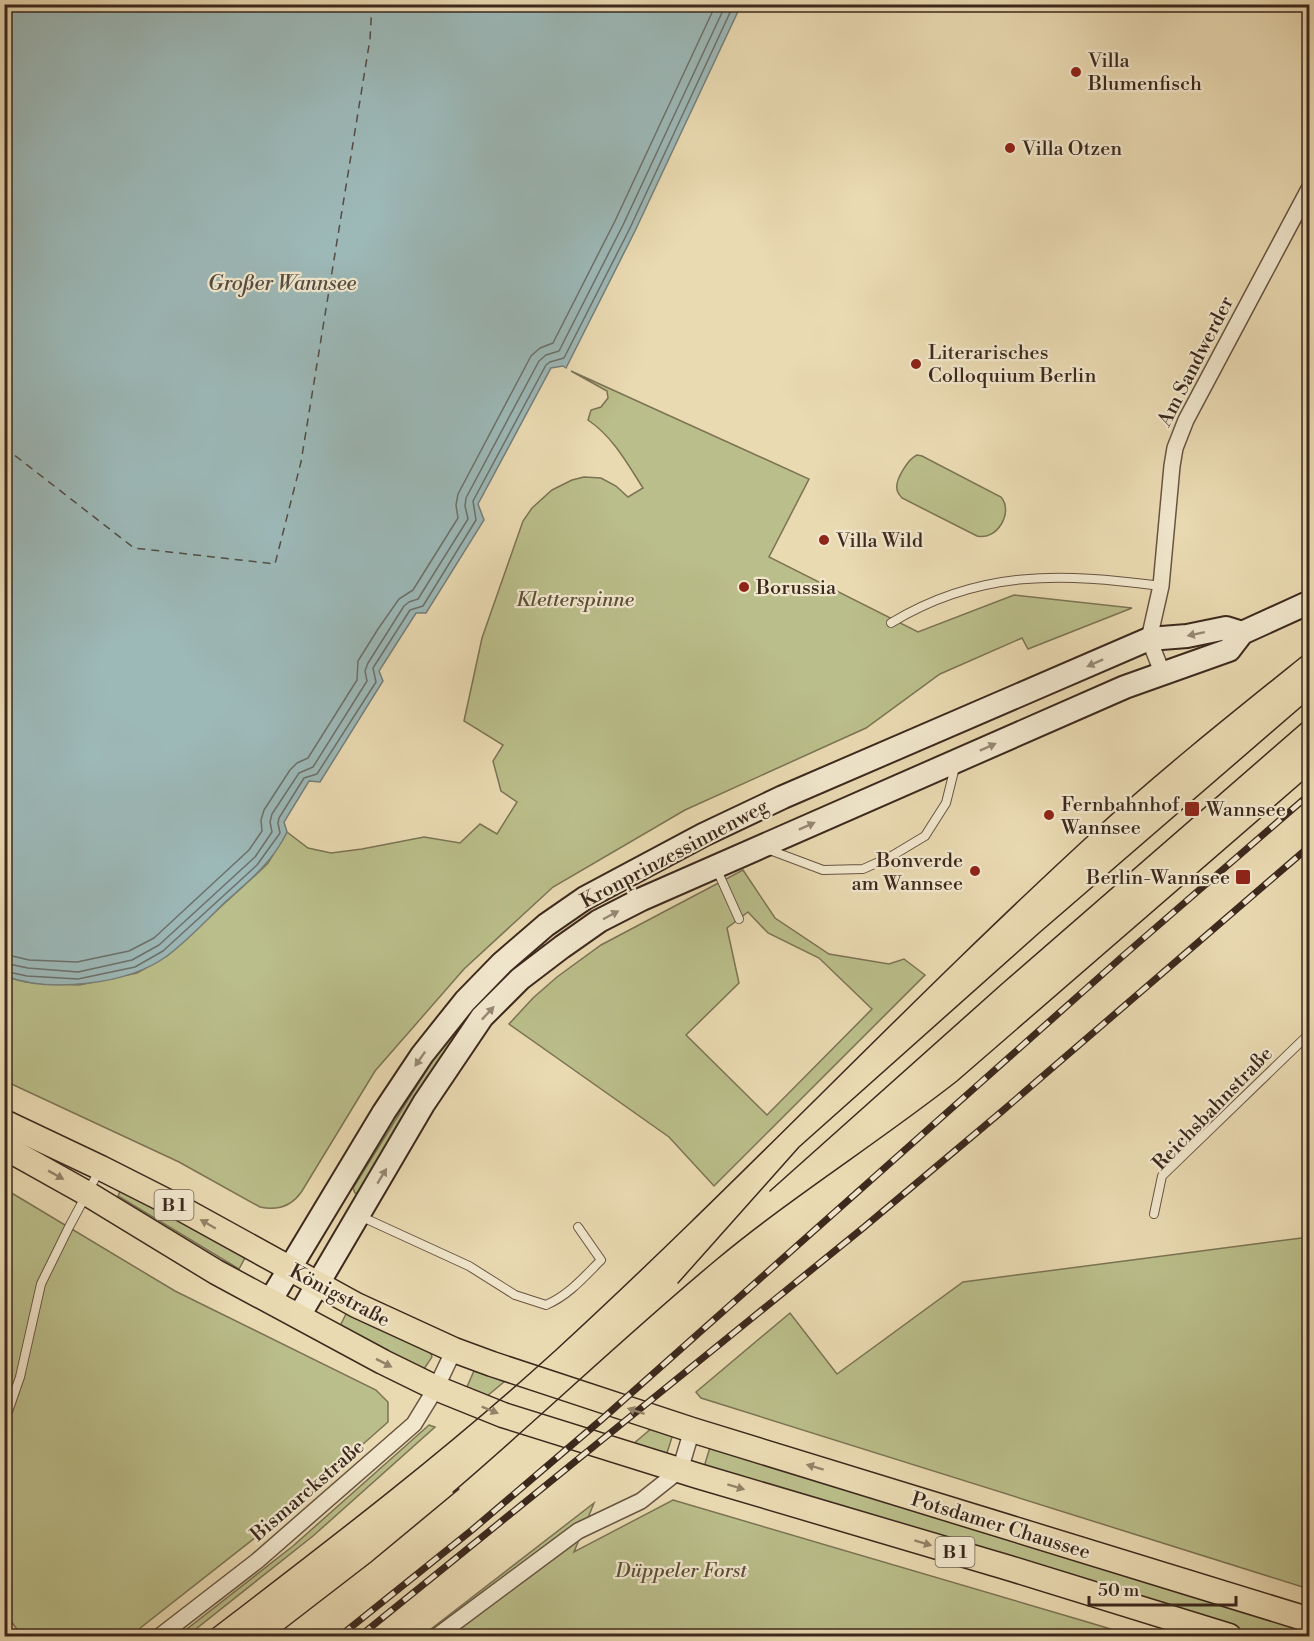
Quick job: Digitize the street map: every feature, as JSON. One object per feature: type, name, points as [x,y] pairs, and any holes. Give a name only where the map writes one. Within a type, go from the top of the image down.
[{"type":"main road","name":"Kronprinzessinnenweg","points":[[298,1316],[424,1103],[483,1017],[520,979],[599,921],[642,898],[957,760],[1162,672],[1229,650],[1242,633],[1310,602]]},
{"type":"main road","name":"Kronprinzessinnenweg","points":[[270,1301],[384,1112],[422,1055],[465,1001],[502,963],[546,925],[585,898],[703,835],[783,797],[1149,639],[1187,636],[1226,628],[1242,633]]},
{"type":"main road","points":[[703,835],[715,866]]},
{"type":"main road","name":"Königstraße","points":[[4,1122],[182,1209],[289,1269],[387,1320],[454,1350],[692,1430]]},
{"type":"main road","name":"Königstraße","points":[[4,1147],[270,1301],[382,1362],[436,1388],[503,1415],[680,1470]]},
{"type":"main road","points":[[331,1199],[358,1215]]},
{"type":"main road","name":"Potsdamer Chaussee","points":[[692,1430],[1310,1620]]},
{"type":"main road","name":"Potsdamer Chaussee","points":[[680,1470],[1229,1636]]},
{"type":"street","name":"Am Sandwerder","points":[[1149,639],[1161,586],[1175,448],[1186,420],[1310,187]]},
{"type":"street","points":[[1149,639],[1162,672]]},
{"type":"street","name":"Bismarckstraße","points":[[160,1636],[257,1562],[407,1431],[414,1424],[436,1388],[454,1350]]},
{"type":"street","points":[[437,1636],[578,1530],[641,1501],[680,1470],[692,1430]]},
{"type":"lane","points":[[891,623],[913,610],[958,592],[1009,580],[1064,577],[1161,586]]},
{"type":"lane","points":[[761,846],[822,870],[862,869],[890,857],[925,836],[946,803],[957,760]]},
{"type":"lane","points":[[715,866],[738,919]]},
{"type":"lane","name":"Reichsbahnstraße","points":[[1154,1214],[1162,1176],[1310,1032]]},
{"type":"lane","points":[[4,1423],[20,1377],[41,1284],[101,1168]]},
{"type":"lane","points":[[358,1215],[469,1266],[514,1295],[546,1305],[560,1299],[601,1260],[578,1227]]},
{"type":"green space","name":"Kletterspinne","points":[[571,371],[809,479],[769,557],[918,632],[1014,595],[1132,608],[1028,649],[1022,638],[940,674],[866,728],[685,810],[553,887],[464,969],[375,1071],[302,1191],[289,1204],[279,1208],[260,1207],[179,1162],[5,1081],[4,976],[26,982],[79,985],[137,973],[167,956],[261,870],[268,863],[287,832],[308,848],[331,853],[424,837],[460,843],[480,824],[497,834],[517,802],[501,791],[493,761],[503,745],[464,721],[482,638],[523,521],[532,508],[552,490],[572,480],[584,477],[601,478],[616,486],[628,497],[643,488],[612,442],[588,420],[591,410],[601,407],[608,398],[607,391]]},
{"type":"green space","points":[[917,455],[1001,497],[1006,510],[997,530],[991,534],[977,536],[902,498],[897,490],[898,480],[906,465]]},
{"type":"green space","points":[[743,870],[775,918],[829,954],[889,964],[904,959],[925,975],[714,1186],[669,1137],[509,1024],[557,977],[601,945]],"holes":[[[748,912],[768,933],[819,958],[872,1009],[767,1115],[686,1035],[739,983],[727,928]]]},
{"type":"green space","points":[[541,942],[545,948],[359,1194],[355,1193],[353,1188],[441,1047],[496,984]]},
{"type":"green space","points":[[5,1189],[175,1291],[376,1390],[388,1402],[388,1422],[275,1522],[130,1636],[22,1636],[5,1613]]},
{"type":"green space","points":[[121,1189],[246,1256],[239,1269],[118,1196]]},
{"type":"green space","points":[[1309,1237],[1309,1589],[701,1398],[696,1392],[790,1313],[837,1374],[963,1282]]},
{"type":"green space","points":[[347,1312],[430,1351],[432,1357],[424,1369],[339,1328]]},
{"type":"green space","points":[[474,1371],[505,1381],[486,1397],[466,1389]]},
{"type":"green space","points":[[429,1425],[435,1427],[313,1536],[187,1636],[178,1636],[293,1546]]},
{"type":"green space","points":[[653,1427],[673,1434],[666,1456],[632,1445]]},
{"type":"green space","points":[[711,1444],[1309,1630],[1309,1636],[1259,1636],[704,1467]]},
{"type":"green space","name":"Düppeler Forst","points":[[673,1500],[1134,1636],[422,1636],[594,1503],[574,1552]]},
{"type":"water","name":"Großer Wannsee","points":[[4,5],[741,5],[635,231],[566,368],[563,366],[551,368],[478,504],[484,520],[426,613],[416,613],[379,671],[383,681],[320,782],[309,781],[284,822],[287,832],[275,853],[251,879],[167,956],[131,974],[110,980],[65,985],[23,981],[5,976]]},
{"type":"ferry route","points":[[4,447],[134,548],[275,564],[301,462],[370,39],[372,4]]},
{"type":"tram line","points":[[203,1636],[383,1497],[514,1388],[625,1286],[961,956],[1098,827],[1176,759],[1310,650]]},
{"type":"tram line","points":[[678,1283],[799,1147],[1039,933],[1310,699]]},
{"type":"tram line","points":[[770,1191],[1003,983],[1310,716]]},
{"type":"tram line","points":[[275,1636],[371,1562],[459,1489],[453,1492],[649,1317],[745,1236],[957,1081],[1310,775]]},
{"type":"railway","points":[[340,1636],[472,1530],[601,1420],[1123,956],[1310,794]]},
{"type":"railway","points":[[360,1636],[863,1228],[1310,846]]},
{"type":"place","name":"Villa Blumenfisch","points":[[1076,72]]},
{"type":"place","name":"Villa Otzen","points":[[1010,148]]},
{"type":"place","name":"Literarisches Colloquium Berlin","points":[[916,364]]},
{"type":"place","name":"Villa Wild","points":[[824,540]]},
{"type":"place","name":"Borussia","points":[[744,587]]},
{"type":"place","name":"Wannsee","points":[[1192,809]]},
{"type":"place","name":"Fernbahnhof Wannsee","points":[[1049,815]]},
{"type":"place","name":"Bonverde am Wannsee","points":[[975,871]]},
{"type":"place","name":"Berlin-Wannsee","points":[[1243,877]]}]
